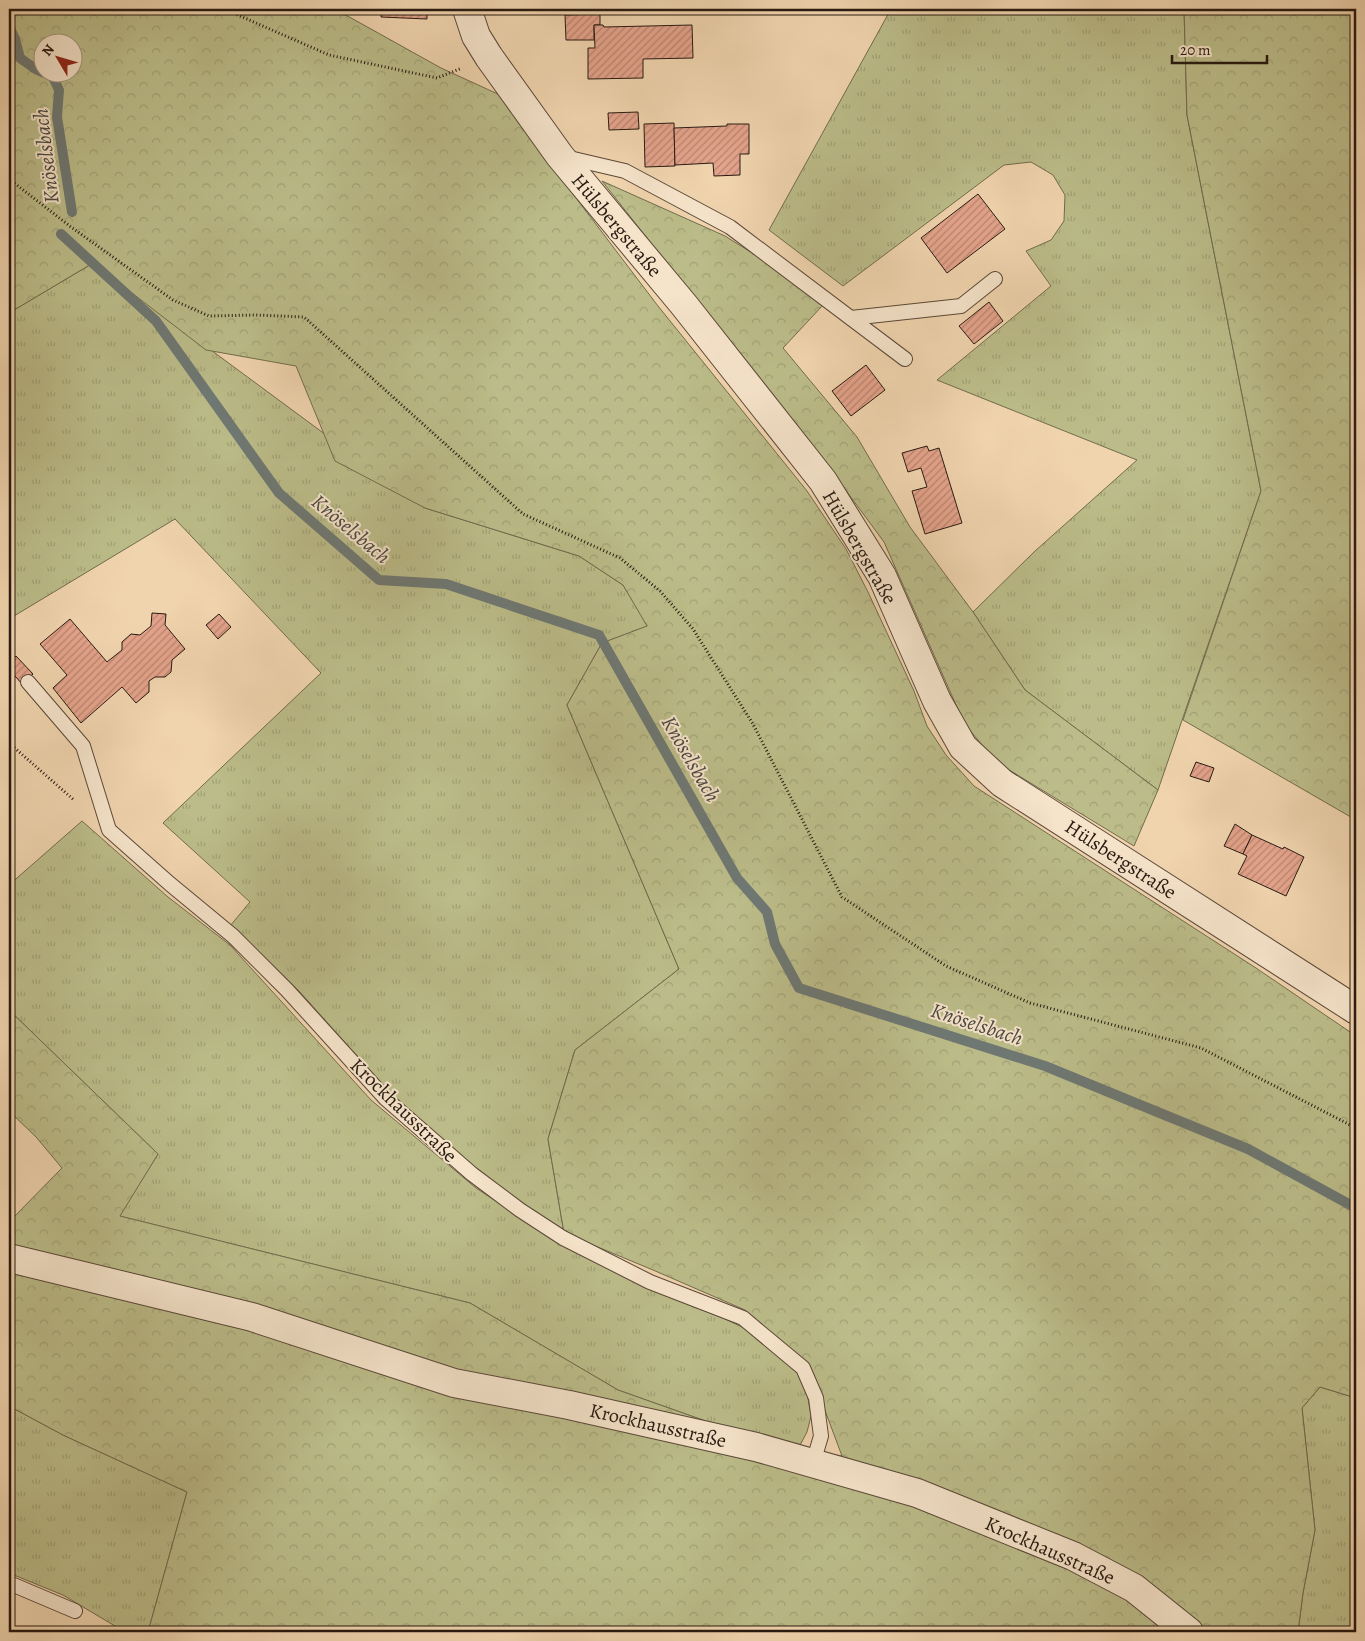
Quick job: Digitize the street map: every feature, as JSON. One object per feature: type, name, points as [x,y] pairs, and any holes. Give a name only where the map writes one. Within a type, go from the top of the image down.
[{"type":"street","name":"Hülsbergstraße","points":[[467,9],[476,36],[489,57],[560,156],[684,305],[823,481],[882,576],[936,701],[964,748],[1002,782],[1356,1010]]},
{"type":"street","name":"Krockhausstraße","points":[[9,1258],[252,1318],[454,1383],[588,1409],[756,1447],[917,1493],[1073,1556],[1134,1588],[1189,1632]]},
{"type":"lane","points":[[560,156],[625,171],[730,227],[905,359]]},
{"type":"lane","points":[[851,318],[961,306],[995,279]]},
{"type":"lane","points":[[28,682],[83,746],[109,830]]},
{"type":"lane","name":"Krockhausstraße","points":[[109,830],[233,936],[287,990],[386,1099],[472,1174],[520,1210],[563,1238],[650,1282],[743,1318],[803,1368],[816,1398],[821,1436],[813,1463]]},
{"type":"lane","points":[[9,1583],[75,1611]]},
{"type":"path","points":[[224,9],[329,55],[437,78],[489,57]]},
{"type":"path","points":[[9,179],[71,227],[173,300],[210,316],[304,317],[523,514],[620,558],[660,591],[693,629],[753,724],[842,897],[946,966],[1030,1003],[1201,1048],[1356,1128]]},
{"type":"path","points":[[9,743],[109,830]]},
{"type":"green space","points":[[9,9],[335,9],[441,68],[500,95],[658,306],[807,491],[846,549],[868,592],[914,691],[927,726],[946,755],[974,786],[1256,968],[1356,1036],[1356,1398],[1320,1387],[1302,1408],[1315,1530],[1298,1632],[148,1632],[187,1492],[63,1435],[9,1406],[9,1222],[62,1168],[36,1137],[9,1111],[9,1010],[158,1154],[120,1216],[470,1303],[618,1390],[776,1446],[842,1456],[808,1365],[745,1310],[564,1233],[548,1139],[575,1050],[679,969],[567,705],[602,643],[647,626],[623,585],[579,556],[425,508],[335,461],[296,366],[206,350],[93,263],[9,313]]},
{"type":"green space","points":[[891,9],[1184,9],[1187,115],[1261,491],[1158,790],[1025,690],[973,612],[1034,552],[1137,460],[937,380],[1051,286],[1026,251],[1051,240],[1064,221],[1065,195],[1053,175],[1031,162],[1004,165],[843,286],[769,230]]},
{"type":"green space","points":[[1184,9],[1356,9],[1356,820],[1183,720],[1261,491],[1187,115]]},
{"type":"green space","points":[[602,181],[725,236],[781,271],[824,304],[783,348],[857,437],[910,527],[973,612],[1025,690],[1158,790],[1134,846],[996,762],[964,723],[884,542],[833,473]]},
{"type":"green space","points":[[93,263],[425,508],[579,556],[623,585],[648,626],[602,643],[567,705],[679,969],[575,1050],[548,1139],[564,1233],[477,1171],[393,1096],[299,991],[230,926],[250,902],[163,823],[321,673],[175,519],[9,619],[9,313]]},
{"type":"green space","points":[[82,821],[168,897],[230,945],[371,1100],[476,1188],[566,1247],[622,1276],[700,1307],[742,1327],[771,1345],[787,1359],[806,1387],[811,1416],[807,1432],[799,1447],[776,1446],[618,1390],[470,1303],[119,1216],[158,1154],[9,1010],[9,885]]},
{"type":"green space","points":[[1320,1387],[1356,1398],[1356,1632],[1298,1632],[1315,1530],[1302,1408]]},
{"type":"green space","points":[[9,1406],[63,1435],[187,1492],[148,1632],[125,1632],[63,1595],[9,1573]]},
{"type":"building","points":[[381,9],[427,9],[427,19],[381,17]]},
{"type":"building","points":[[600,14],[600,25],[594,25],[594,40],[566,40],[565,15]]},
{"type":"building","points":[[594,25],[603,25],[604,27],[692,25],[693,58],[643,59],[643,78],[588,79],[588,48],[595,48]]},
{"type":"building","points":[[638,112],[639,129],[609,130],[608,113]]},
{"type":"building","points":[[674,123],[675,166],[645,167],[644,124]]},
{"type":"building","points":[[727,124],[749,124],[749,154],[740,154],[740,175],[714,176],[713,163],[675,165],[674,128],[727,126]]},
{"type":"building","points":[[978,194],[1005,229],[947,273],[921,238]]},
{"type":"building","points":[[989,302],[1003,321],[974,344],[959,326]]},
{"type":"building","points":[[866,365],[885,390],[851,416],[832,391]]},
{"type":"building","points":[[927,446],[929,451],[939,448],[962,523],[925,534],[912,491],[927,487],[921,468],[908,472],[902,453]]},
{"type":"building","points":[[152,613],[166,614],[165,625],[185,649],[172,660],[171,672],[165,677],[155,677],[149,681],[149,692],[136,703],[122,687],[81,723],[53,688],[67,675],[40,644],[70,619],[107,662],[122,650],[122,642],[131,634],[140,635],[151,626]]},
{"type":"building","points":[[219,614],[231,627],[218,639],[206,625]]},
{"type":"building","points":[[16,656],[33,674],[22,684],[9,669],[9,663]]},
{"type":"building","points":[[1196,762],[1214,768],[1209,782],[1190,776]]},
{"type":"building","points":[[1235,824],[1252,835],[1243,854],[1224,846]]},
{"type":"building","points":[[1252,835],[1304,857],[1286,896],[1238,874],[1247,856],[1243,854]]},
{"type":"waterway","name":"Knöselsbach","points":[[9,26],[20,58],[32,67]]},
{"type":"waterway","name":"Knöselsbach","points":[[55,82],[59,90],[57,117],[72,212]]},
{"type":"waterway","name":"Knöselsbach","points":[[61,234],[156,321],[279,493],[379,580],[446,584],[599,635],[737,878],[767,912],[775,944],[799,988],[1045,1066],[1248,1149],[1356,1208]]}]
